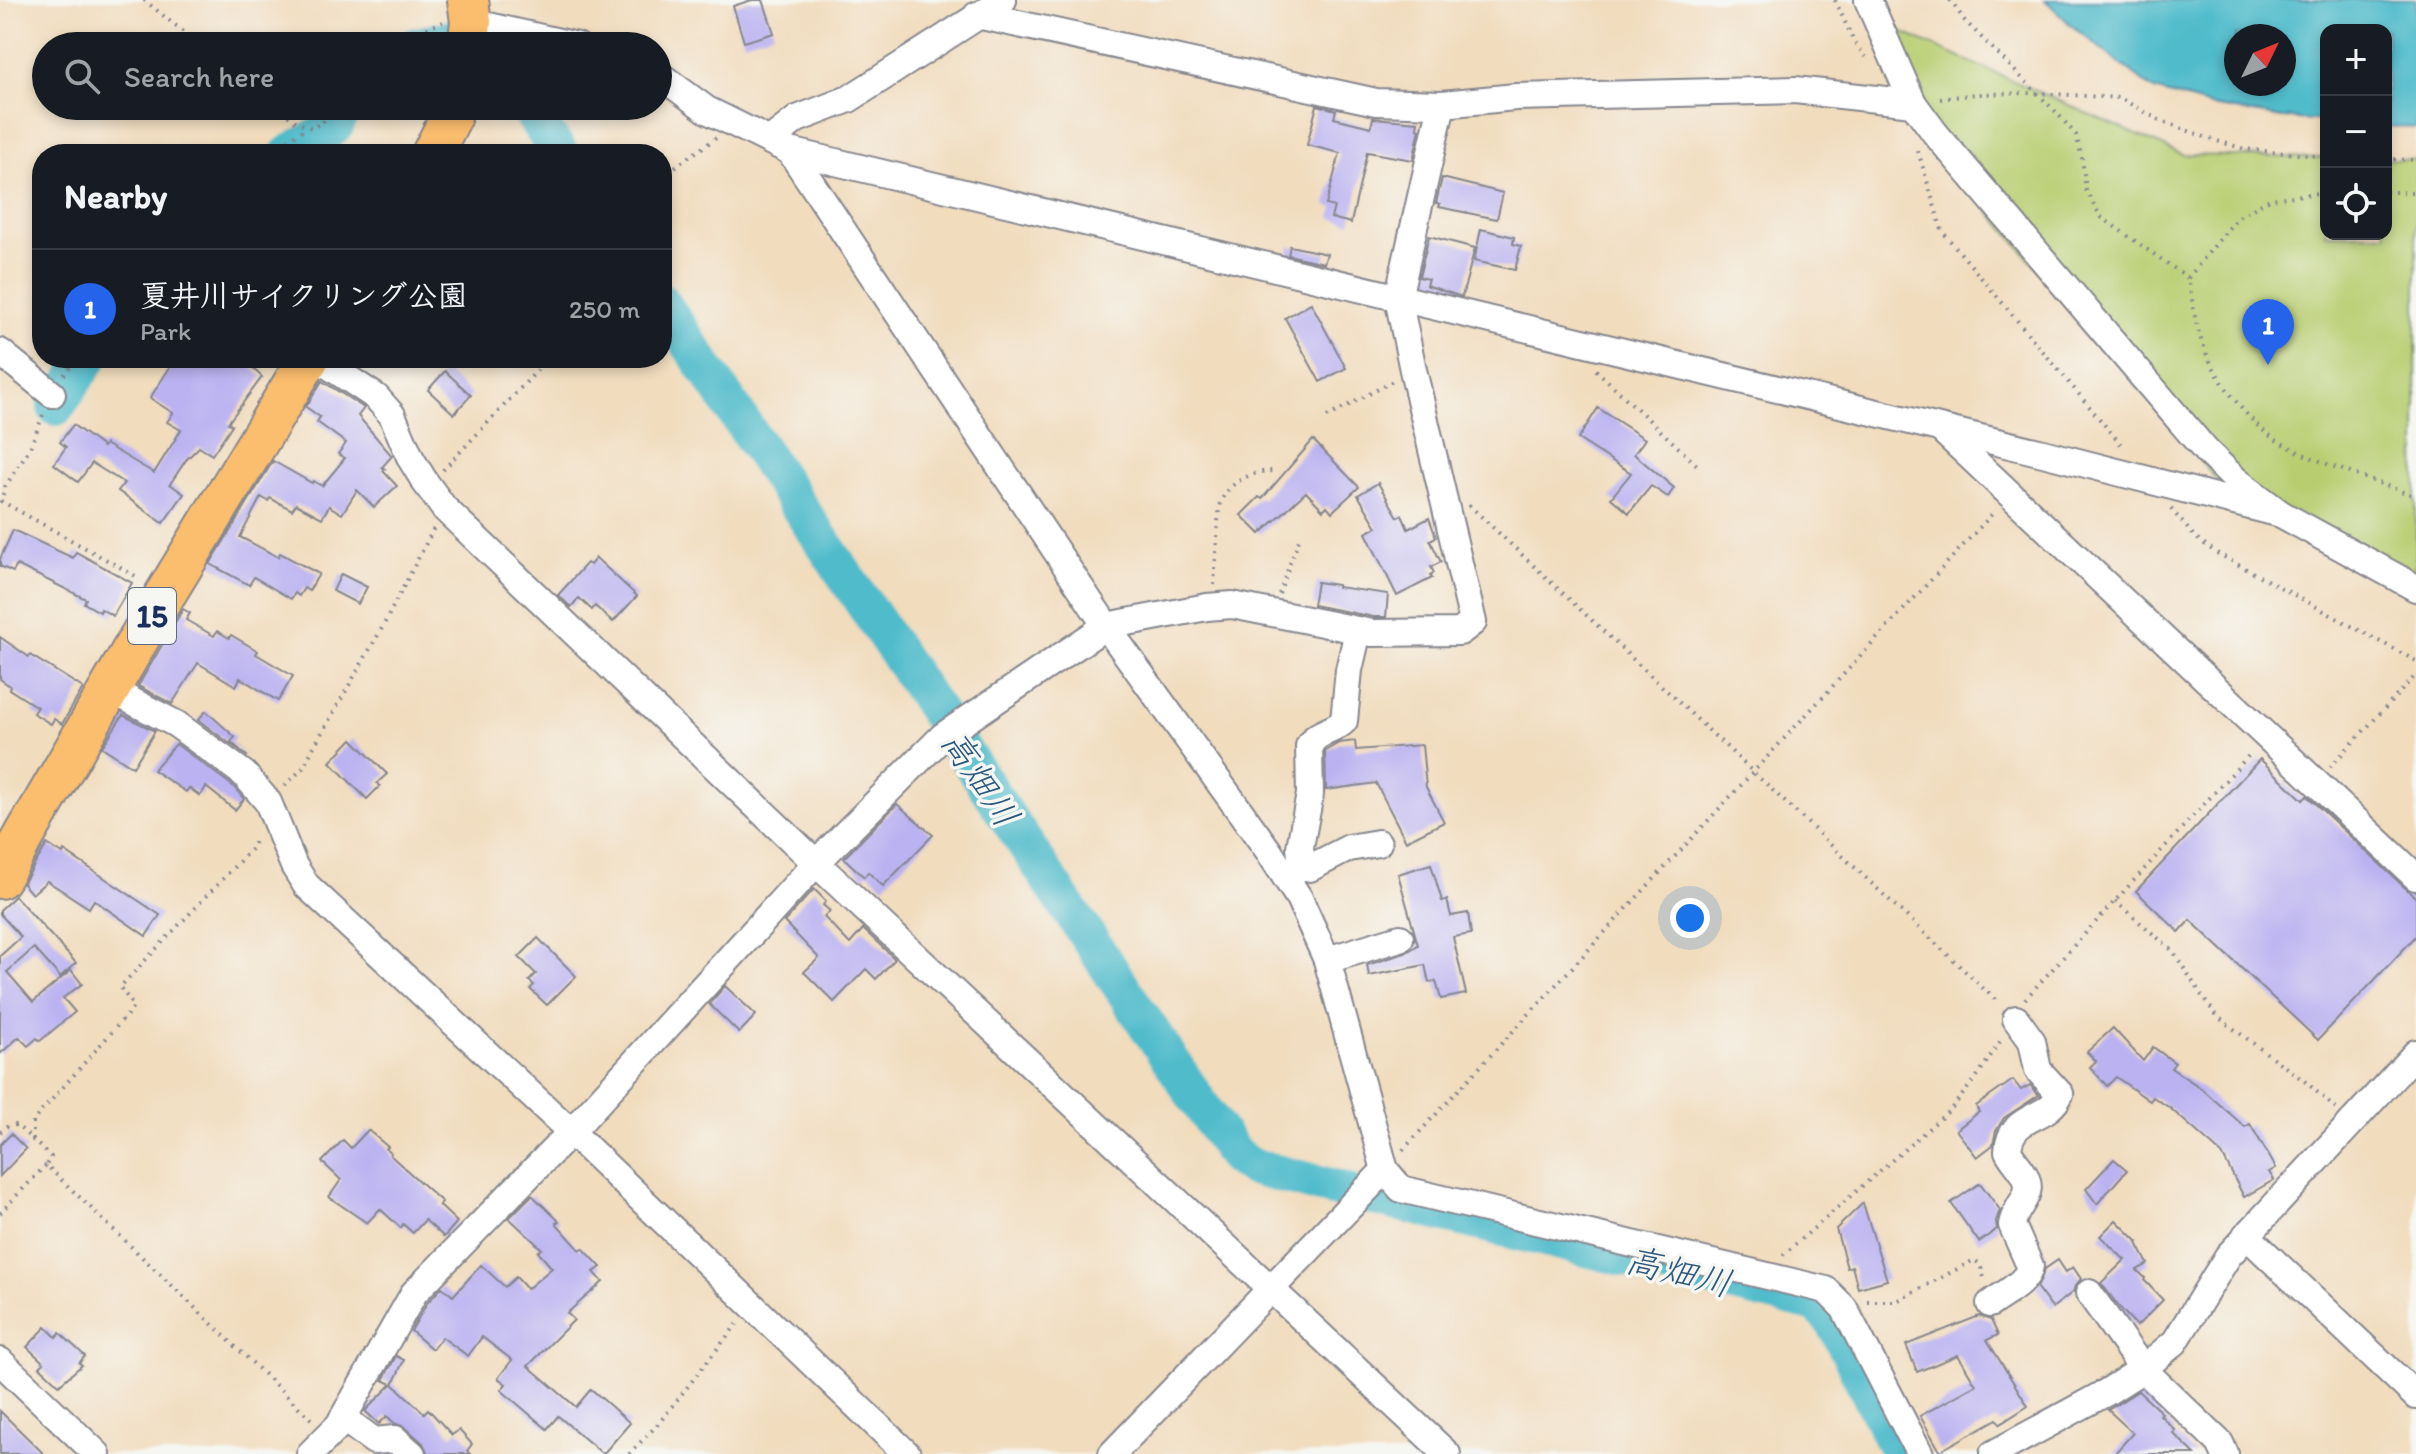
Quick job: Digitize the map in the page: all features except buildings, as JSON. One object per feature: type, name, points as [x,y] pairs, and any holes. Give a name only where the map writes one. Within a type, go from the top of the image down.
[{"type":"main road","points":[[437,144],[449,120]]},
{"type":"main road","name":"15","points":[[5,857],[303,368]]},
{"type":"street","points":[[780,146],[797,119],[849,99],[1003,0]]},
{"type":"street","points":[[1868,0],[1913,103],[1957,161],[2206,451],[2237,481],[2281,514],[2416,588]]},
{"type":"street","points":[[977,15],[1376,102],[1442,104],[1516,97],[1795,90],[1913,103]]},
{"type":"street","points":[[469,23],[511,32]]},
{"type":"street","points":[[672,84],[707,110],[780,146],[2281,514]]},
{"type":"street","points":[[412,1454],[395,1439],[374,1441],[365,1437],[327,1436],[414,1293],[571,1132],[816,863],[950,731],[1106,626],[1232,605],[1372,633],[1460,632],[1473,622],[1398,298],[1442,104]]},
{"type":"street","points":[[780,146],[1106,626],[1294,872],[1327,960],[1385,1170],[1401,1189],[1826,1290],[1844,1308],[1920,1454]]},
{"type":"street","points":[[0,352],[52,394]]},
{"type":"street","points":[[332,368],[376,397],[392,415],[411,459],[444,508],[816,863],[1447,1454]]},
{"type":"street","points":[[1942,429],[2416,877]]},
{"type":"street","points":[[1294,872],[1310,794],[1309,746],[1318,735],[1344,721],[1349,670],[1358,631]]},
{"type":"street","points":[[109,689],[176,724],[244,774],[268,802],[294,866],[306,885],[571,1132],[907,1454]]},
{"type":"street","points":[[1294,872],[1310,868],[1349,848],[1378,843]]},
{"type":"street","points":[[1327,960],[1400,938]]},
{"type":"street","points":[[1990,1304],[2040,1265],[2030,1266],[2012,1225],[2013,1217],[2029,1191],[2026,1176],[2008,1151],[2009,1142],[2017,1128],[2050,1107],[2060,1094],[2038,1070],[2032,1041],[2016,1019]]},
{"type":"street","points":[[1993,1454],[2107,1392],[2143,1369],[2175,1342],[2228,1256],[2416,1053]]},
{"type":"street","points":[[1112,1454],[1385,1170]]},
{"type":"street","points":[[2246,1235],[2416,1396]]},
{"type":"street","points":[[2089,1293],[2143,1369],[2220,1443],[2225,1454]]},
{"type":"street","points":[[0,1361],[97,1454]]},
{"type":"path","points":[[144,0],[184,32]]},
{"type":"path","points":[[1950,0],[1965,21],[2076,135],[2086,191],[2101,217],[2188,278],[2197,328],[2205,352],[2245,412],[2276,440],[2416,497]]},
{"type":"path","points":[[418,32],[443,22],[469,23]]},
{"type":"path","points":[[1913,103],[1976,94],[2037,93],[2120,98],[2157,119],[2210,139],[2245,149],[2320,157]]},
{"type":"path","points":[[295,120],[306,128]]},
{"type":"path","points":[[283,144],[324,120]]},
{"type":"path","points":[[672,169],[721,135],[729,122]]},
{"type":"path","points":[[1916,142],[1942,231],[2195,537],[2215,552],[2416,661]]},
{"type":"path","points":[[2392,159],[2416,160]]},
{"type":"path","points":[[2392,192],[2416,192]]},
{"type":"path","points":[[2188,278],[2237,218],[2270,199],[2320,193]]},
{"type":"path","points":[[1579,342],[1580,354],[1584,359],[1698,466]]},
{"type":"path","points":[[70,368],[52,394],[30,448],[5,487],[0,502],[167,593]]},
{"type":"path","points":[[428,486],[540,368]]},
{"type":"path","points":[[1327,417],[1413,370]]},
{"type":"path","points":[[1213,607],[1222,496],[1238,481],[1257,471],[1274,471]]},
{"type":"path","points":[[1438,476],[2016,1019]]},
{"type":"path","points":[[1385,1170],[2011,494]]},
{"type":"path","points":[[33,1140],[33,1121],[134,1007],[120,987],[253,847],[268,802],[304,767],[382,628],[444,508]]},
{"type":"path","points":[[1272,613],[1299,539]]},
{"type":"path","points":[[2316,782],[2416,675]]},
{"type":"path","points":[[1760,1274],[1951,1109],[2016,1019],[2019,1006],[2267,735]]},
{"type":"path","points":[[2115,901],[2173,951],[2219,1018],[2307,1083],[2351,1122]]},
{"type":"path","points":[[0,1132],[16,1125],[51,1157],[0,1213]]},
{"type":"path","points":[[46,1165],[327,1436]]},
{"type":"path","points":[[1836,1298],[1897,1301],[1974,1260],[1983,1272],[1990,1304]]},
{"type":"path","points":[[629,1454],[659,1423],[751,1306]]},
{"type":"green space","points":[[1874,20],[2183,155],[2320,158],[2320,240],[2392,240],[2392,159],[2416,160],[2416,597],[2230,496],[1947,161]]},
{"type":"water","points":[[2045,0],[2416,0],[2416,128],[2392,126],[2392,24],[2320,24],[2320,121],[2282,118],[2211,106],[2154,90],[2072,26]]},
{"type":"waterway","name":"高畑川","points":[[306,144],[328,131],[337,120]]},
{"type":"waterway","name":"高畑川","points":[[537,120],[553,144]]},
{"type":"waterway","name":"高畑川","points":[[672,318],[1235,1156],[1249,1166],[1345,1191]]},
{"type":"waterway","name":"高畑川","points":[[56,407],[82,368]]},
{"type":"waterway","name":"高畑川","points":[[1375,1197],[1813,1303],[1834,1322],[1900,1454]]},
{"type":"place","name":"夏井川サイクリング公園","points":[[2268,365]]}]
